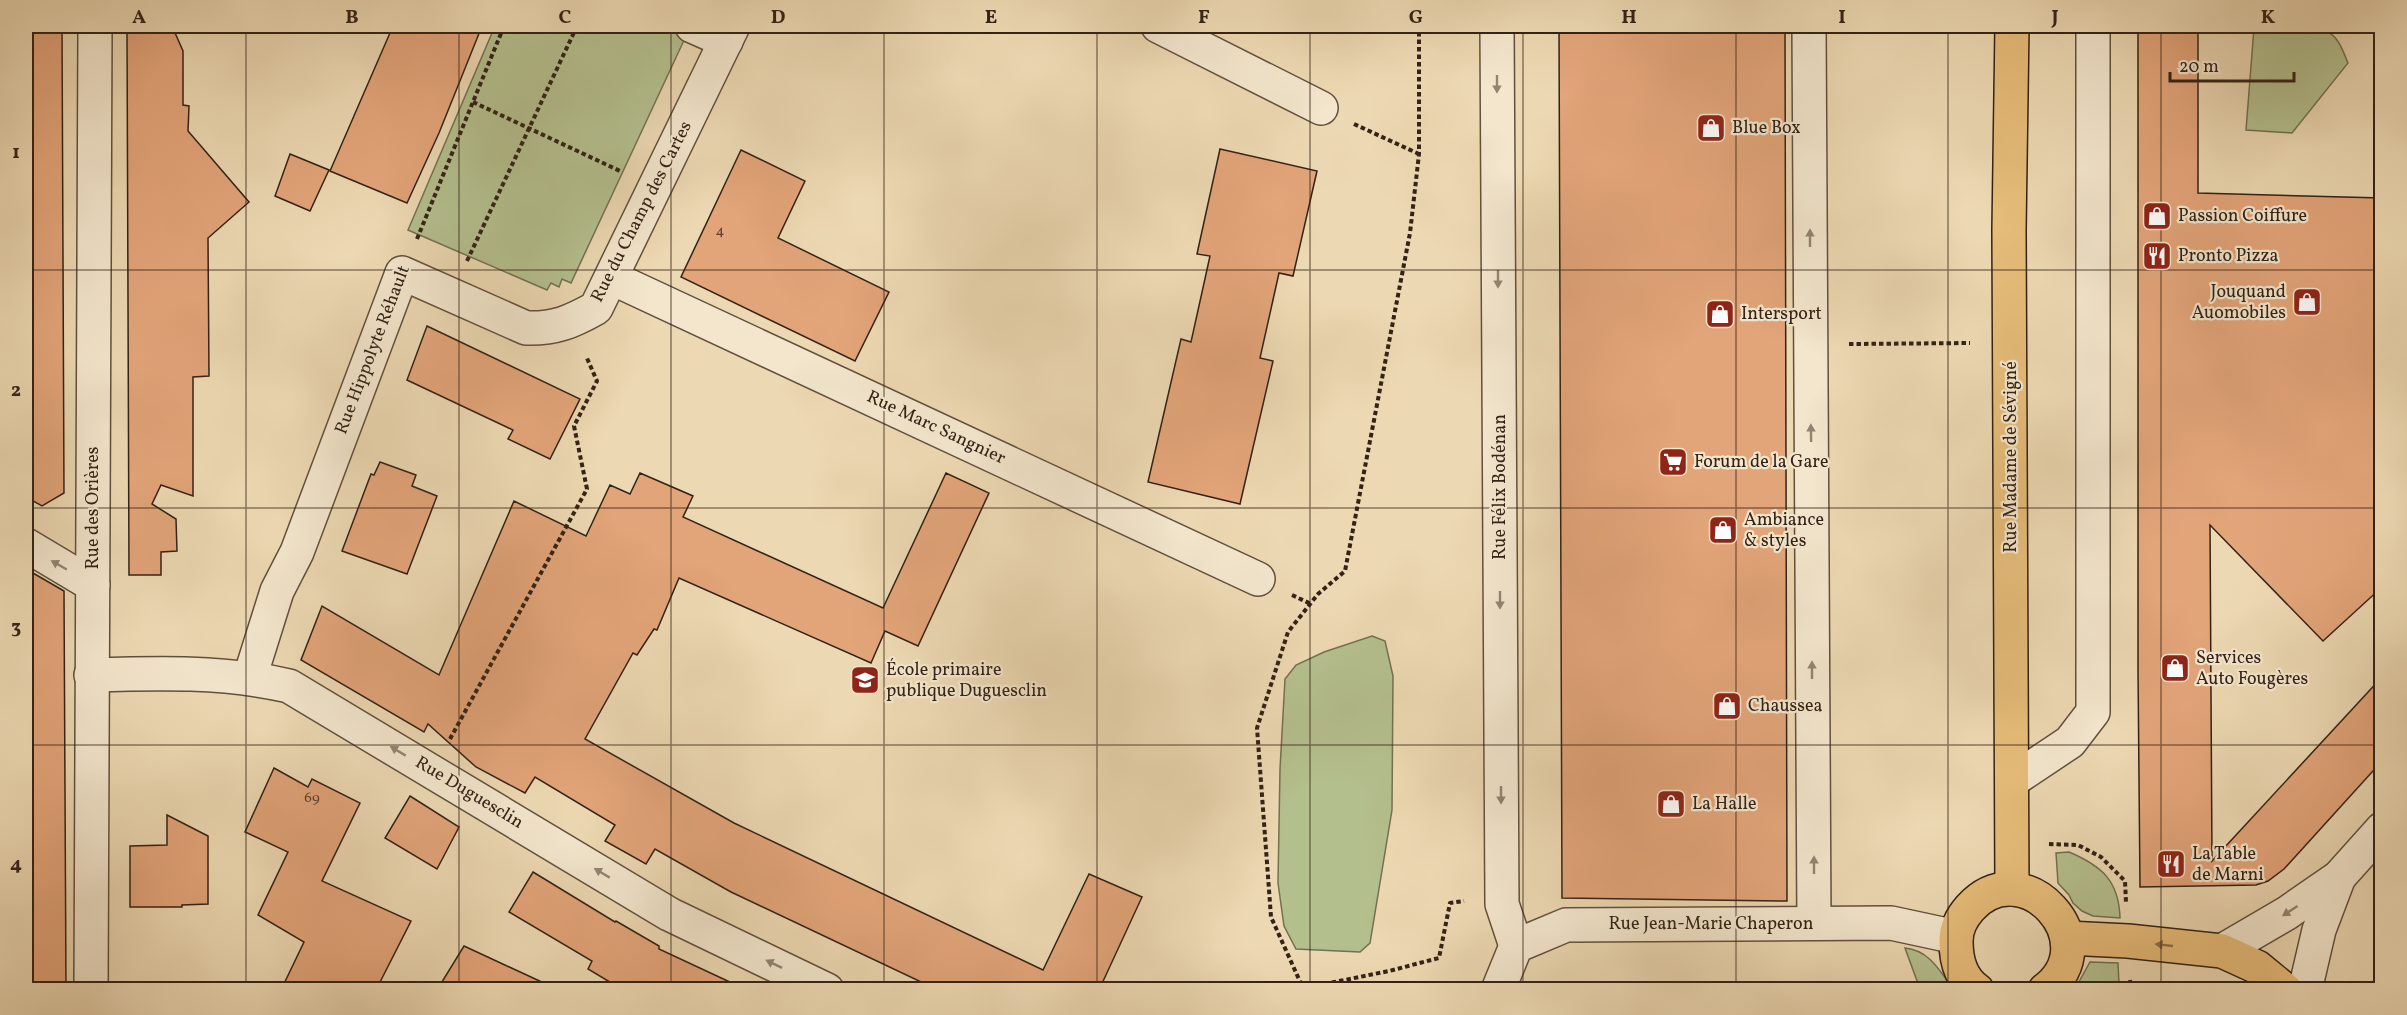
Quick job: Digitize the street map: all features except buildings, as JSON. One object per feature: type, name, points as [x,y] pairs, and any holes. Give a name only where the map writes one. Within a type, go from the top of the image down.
[{"type":"main road","name":"Rue Madame de Sévigné","points":[[2012,26],[2008,230],[2012,890]]},
{"type":"main road","points":[[1977,990],[1962,972],[1956,955],[1959,924],[1975,903],[1999,891],[2012,890],[2031,894],[2049,903],[2064,925],[2067,956],[2061,972],[2045,990]]},
{"type":"main road","points":[[2067,938],[2128,941],[2222,951],[2257,967],[2285,990]]},
{"type":"street","name":"Rue des Orières","points":[[91,990],[95,26]]},
{"type":"street","points":[[692,26],[730,33]]},
{"type":"street","points":[[1158,26],[1321,108]]},
{"type":"street","name":"Rue Félix Bodénan","points":[[1497,26],[1502,904],[1516,946]]},
{"type":"street","points":[[1809,26],[1814,923]]},
{"type":"street","points":[[2013,780],[2070,742],[2093,712],[2093,26]]},
{"type":"street","name":"Rue du Champ des Cartes","points":[[402,273],[526,328],[548,329],[571,322],[596,309],[730,33]]},
{"type":"street","name":"Rue Hippolyte Réhault","points":[[250,677],[277,591],[297,552],[402,273]]},
{"type":"street","name":"Rue Marc Sangnier","points":[[612,278],[1258,579]]},
{"type":"street","points":[[26,545],[93,585]]},
{"type":"street","name":"Rue Duguesclin","points":[[92,675],[184,674],[250,677],[289,686],[669,914],[827,990]]},
{"type":"street","points":[[2222,951],[2287,913],[2338,878],[2382,829]]},
{"type":"street","points":[[2305,990],[2319,930],[2338,878]]},
{"type":"street","name":"Rue Jean-Marie Chaperon","points":[[1516,946],[1566,925],[1891,923],[1956,937]]},
{"type":"street","points":[[1498,990],[1516,946]]},
{"type":"path","name":"Rue Hippolyte Réhault","points":[[402,273],[504,26]]},
{"type":"path","points":[[451,294],[577,26]]},
{"type":"path","points":[[1305,988],[1270,917],[1257,728],[1288,632],[1318,594],[1345,571],[1410,233],[1419,154],[1419,26]]},
{"type":"path","points":[[472,102],[656,188]]},
{"type":"path","points":[[1321,108],[1419,154]]},
{"type":"path","points":[[429,769],[450,740],[587,489],[574,426],[597,381],[571,322]]},
{"type":"path","points":[[1811,344],[2010,343]]},
{"type":"path","points":[[2049,844],[2078,845],[2101,857],[2125,881],[2126,908]]},
{"type":"path","points":[[1295,990],[1389,971],[1439,958],[1450,903],[1463,901]]},
{"type":"green space","points":[[495,26],[663,26],[686,36],[571,283],[562,279],[559,287],[551,283],[547,290],[408,230]]},
{"type":"green space","points":[[2254,28],[2325,30],[2337,40],[2348,63],[2292,133],[2246,130]]},
{"type":"green space","points":[[1372,636],[1385,641],[1393,676],[1392,810],[1370,943],[1360,952],[1296,949],[1284,926],[1278,883],[1280,769],[1285,679],[1296,665],[1324,652]]},
{"type":"green space","points":[[2069,852],[2091,863],[2106,876],[2116,894],[2120,918],[2093,916],[2082,911],[2073,903],[2058,883],[2056,853]]},
{"type":"green space","points":[[1905,948],[1927,957],[1953,989],[1920,989]]},
{"type":"green space","points":[[2090,962],[2118,963],[2119,984],[2115,989],[2075,989]]},
{"type":"place","name":"Blue Box","points":[[1711,128]]},
{"type":"place","name":"Passion Coiffure","points":[[2157,216]]},
{"type":"place","name":"Pronto Pizza","points":[[2157,256]]},
{"type":"place","name":"Jouquand Auomobiles","points":[[2307,302]]},
{"type":"place","name":"Intersport","points":[[1720,314]]},
{"type":"place","name":"Forum de la Gare","points":[[1673,462]]},
{"type":"place","name":"Ambiance & styles","points":[[1723,530]]},
{"type":"place","name":"Services Auto Fougères","points":[[2175,668]]},
{"type":"place","name":"École primaire publique Duguesclin","points":[[865,680]]},
{"type":"place","name":"Chaussea","points":[[1727,706]]},
{"type":"place","name":"La Halle","points":[[1671,804]]},
{"type":"place","name":"La Table de Marni","points":[[2171,864]]}]
